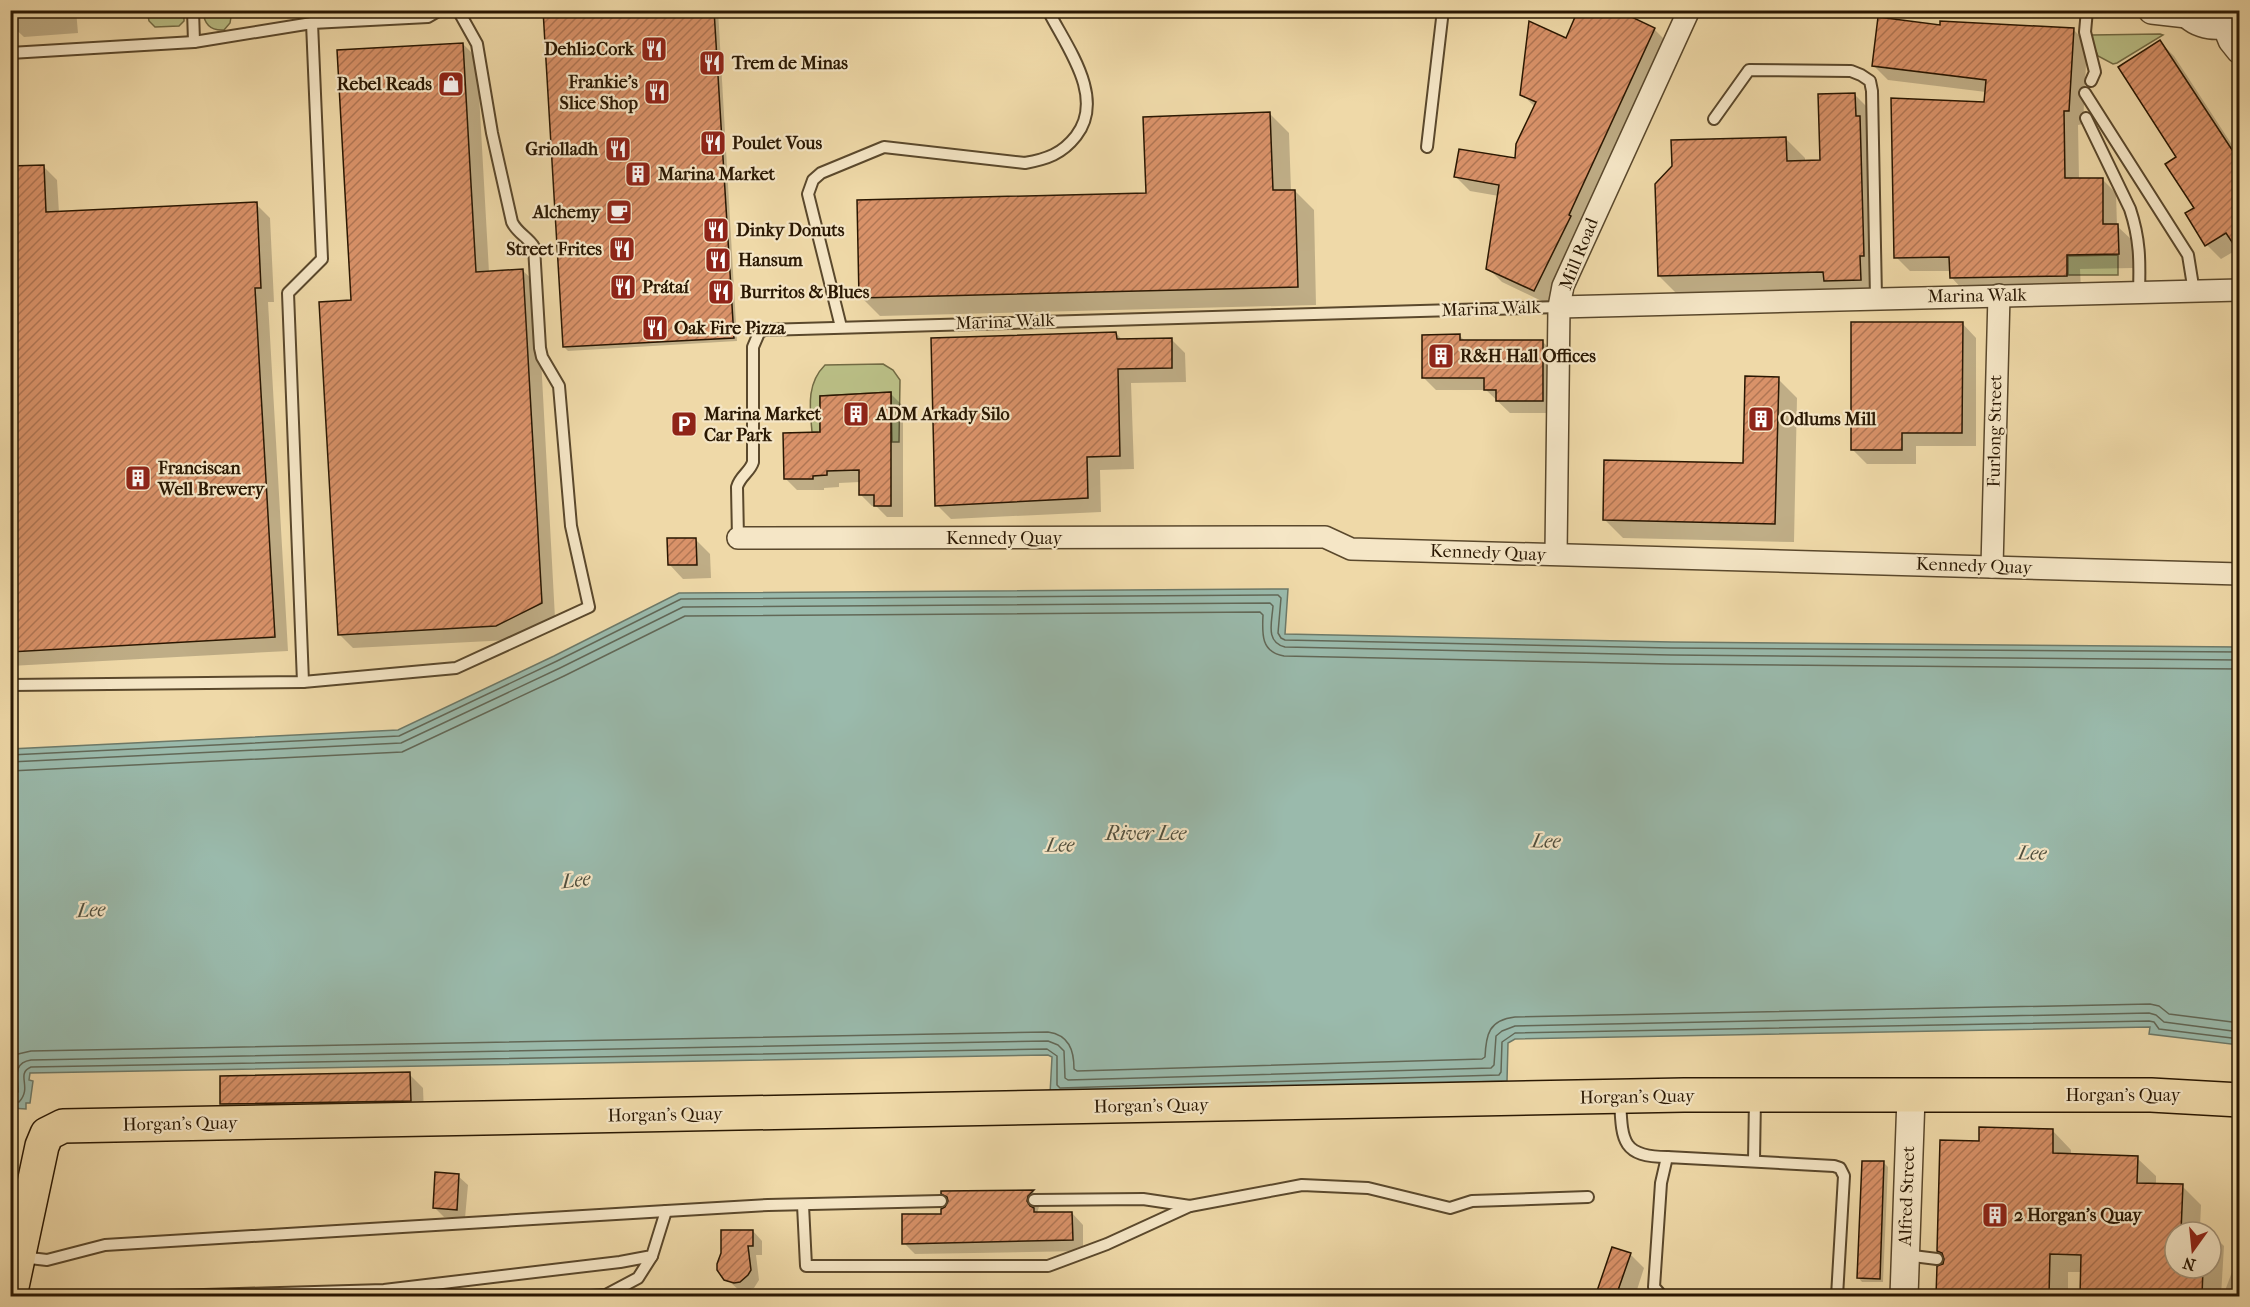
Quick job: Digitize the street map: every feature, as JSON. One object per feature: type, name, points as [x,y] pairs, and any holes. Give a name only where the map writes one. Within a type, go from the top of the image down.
[{"type":"highway","name":"Horgan's Quay","points":[[18,1256],[42,1146],[47,1134],[63,1126],[1620,1097],[2151,1095],[2240,1100]]},
{"type":"highway","points":[[10,1296],[18,1256]]},
{"type":"street","name":"Mill Road","points":[[1556,554],[1559,307],[1563,286],[1689,10]]},
{"type":"street","points":[[2152,10],[2185,12],[2199,22],[2212,26],[2233,23],[2232,40],[2240,51]]},
{"type":"street","name":"Marina Walk","points":[[1559,307],[2240,290]]},
{"type":"street","name":"Furlong Street","points":[[1992,567],[1999,295]]},
{"type":"street","name":"Kennedy Quay","points":[[738,538],[1325,537],[1351,549],[2240,574]]},
{"type":"street","name":"Alfred Street","points":[[1904,1296],[1911,1096]]},
{"type":"lane","points":[[193,10],[194,42]]},
{"type":"lane","points":[[10,53],[194,42],[312,23],[428,17],[441,10]]},
{"type":"lane","points":[[10,685],[303,682],[456,668],[589,608],[571,526],[559,386],[542,357],[540,348],[534,247],[515,229],[512,222],[492,133],[477,44],[458,10]]},
{"type":"lane","points":[[841,327],[808,194],[813,180],[821,173],[884,147],[1025,163],[1044,159],[1065,149],[1085,123],[1088,103],[1076,63],[1050,10]]},
{"type":"lane","points":[[1428,147],[1443,10]]},
{"type":"lane","points":[[2087,10],[2085,32],[2095,72],[2091,81]]},
{"type":"lane","points":[[303,682],[288,293],[322,259],[312,23]]},
{"type":"lane","points":[[1714,119],[1749,70],[1851,71],[1870,81],[1876,298]]},
{"type":"lane","points":[[2085,93],[2188,255],[2194,292]]},
{"type":"lane","points":[[2086,118],[2135,224],[2140,249],[2139,292]]},
{"type":"lane","name":"Marina Walk","points":[[738,538],[737,487],[738,482],[748,472],[753,462],[753,347],[759,333],[764,330],[1559,307]]},
{"type":"lane","points":[[1754,1161],[1755,1096]]},
{"type":"lane","points":[[1620,1097],[1624,1137],[1629,1147],[1645,1157],[1754,1161],[1840,1168],[1844,1176],[1837,1296]]},
{"type":"lane","points":[[1662,1296],[1654,1287],[1661,1183],[1667,1157]]},
{"type":"lane","points":[[803,1205],[806,1266],[1048,1266],[1107,1244],[1190,1206],[1302,1185],[1368,1188],[1450,1208],[1472,1201],[1588,1197]]},
{"type":"lane","points":[[1034,1200],[1143,1199],[1190,1206]]},
{"type":"lane","points":[[18,1256],[47,1260],[105,1245],[666,1211],[941,1201]]},
{"type":"lane","points":[[591,1296],[606,1295],[638,1278],[652,1256],[666,1211]]},
{"type":"lane","points":[[1905,1255],[1937,1259]]},
{"type":"lane","points":[[169,1296],[384,1290],[652,1256]]},
{"type":"green space","points":[[147,11],[184,11],[184,21],[179,26],[155,27],[149,21]]},
{"type":"green space","points":[[203,11],[232,11],[230,23],[224,30],[211,28],[206,23]]},
{"type":"green space","points":[[2092,35],[2163,35],[2113,64],[2098,56],[2092,42]]},
{"type":"green space","points":[[2118,255],[2118,275],[2068,275],[2068,256]]},
{"type":"green space","points":[[883,364],[893,370],[900,380],[899,442],[892,442],[891,392],[820,396],[820,432],[812,432],[810,405],[812,388],[825,365]]},
{"type":"water","name":"River Lee","points":[[1288,589],[1285,634],[1672,642],[2239,647],[2239,1045],[2149,1034],[2150,1027],[1515,1039],[1508,1043],[1507,1081],[1050,1094],[1052,1057],[1048,1055],[30,1073],[29,1080],[33,1081],[30,1103],[26,1103],[26,1109],[11,1108],[10,749],[398,730],[554,656],[679,593]]},
{"type":"building","name":"Marina Market","points":[[543,10],[714,10],[734,338],[563,347]]},
{"type":"building","points":[[1578,10],[1617,10],[1655,28],[1569,215],[1571,216],[1534,291],[1486,269],[1499,185],[1454,177],[1459,149],[1515,158],[1516,144],[1536,102],[1520,95],[1529,21],[1566,38]]},
{"type":"building","points":[[1878,17],[1940,25],[1940,21],[2074,28],[2069,111],[2064,111],[2065,178],[2103,178],[2103,224],[2118,224],[2119,254],[2067,255],[2067,276],[1950,278],[1949,257],[1894,258],[1891,98],[1984,102],[1986,80],[1872,66]]},
{"type":"building","points":[[2160,40],[2240,162],[2240,254],[2226,233],[2205,246],[2185,213],[2194,208],[2165,164],[2176,157],[2118,67]]},
{"type":"building","points":[[463,43],[476,272],[523,269],[542,603],[496,626],[338,635],[319,302],[351,300],[337,50]]},
{"type":"building","points":[[1855,93],[1856,116],[1860,116],[1864,256],[1860,256],[1861,280],[1824,281],[1823,272],[1658,276],[1655,184],[1672,166],[1671,140],[1786,137],[1787,161],[1820,160],[1818,94]]},
{"type":"building","points":[[1270,112],[1273,190],[1295,190],[1298,287],[859,298],[857,200],[1146,193],[1143,117]]},
{"type":"building","name":"Franciscan Well Brewery","points":[[44,165],[46,212],[257,202],[261,288],[255,288],[275,637],[10,652],[10,319],[15,319],[10,166]]},
{"type":"building","points":[[1851,322],[1963,322],[1962,433],[1902,433],[1902,450],[1851,450]]},
{"type":"building","points":[[1116,332],[1117,339],[1172,338],[1172,368],[1118,369],[1120,456],[1087,457],[1088,498],[935,506],[931,338]]},
{"type":"building","points":[[1460,334],[1460,340],[1543,340],[1543,401],[1496,401],[1496,390],[1484,390],[1484,378],[1422,378],[1422,335]]},
{"type":"building","name":"Odlums Mill","points":[[1745,376],[1779,377],[1775,524],[1603,520],[1604,460],[1743,463]]},
{"type":"building","points":[[891,392],[891,506],[874,506],[874,495],[859,495],[859,470],[827,471],[827,475],[813,476],[813,479],[784,479],[783,433],[820,432],[820,396]]},
{"type":"building","points":[[667,538],[696,538],[697,565],[668,565]]},
{"type":"building","points":[[410,1072],[411,1101],[220,1104],[220,1076]]},
{"type":"building","points":[[1979,1127],[2053,1129],[2053,1153],[2138,1156],[2137,1183],[2183,1184],[2182,1220],[2163,1220],[2163,1280],[2203,1280],[2202,1296],[2080,1296],[2081,1255],[2050,1254],[2049,1296],[1936,1296],[1937,1266],[1943,1264],[1944,1259],[1942,1253],[1937,1251],[1940,1140],[1979,1141]]},
{"type":"building","points":[[1862,1161],[1884,1161],[1880,1279],[1857,1278]]},
{"type":"building","points":[[435,1172],[459,1174],[457,1210],[433,1208]]},
{"type":"building","points":[[1034,1190],[1028,1196],[1027,1201],[1034,1208],[1034,1212],[1072,1212],[1073,1240],[902,1244],[902,1214],[941,1214],[941,1209],[948,1201],[941,1191]]},
{"type":"building","points":[[721,1230],[753,1230],[753,1246],[748,1246],[751,1270],[740,1282],[724,1280],[717,1270],[721,1253]]},
{"type":"building","points":[[1612,1247],[1631,1253],[1616,1296],[1597,1291]]},
{"type":"place","name":"Dehli2Cork","points":[[654,49]]},
{"type":"place","name":"Trem de Minas","points":[[712,63]]},
{"type":"place","name":"Rebel Reads","points":[[451,84]]},
{"type":"place","name":"Frankie's Slice Shop","points":[[657,92]]},
{"type":"place","name":"Poulet Vous","points":[[713,143]]},
{"type":"place","name":"Griolladh","points":[[618,149]]},
{"type":"place","name":"Marina Market","points":[[638,174]]},
{"type":"place","name":"Alchemy","points":[[619,212]]},
{"type":"place","name":"Dinky Donuts","points":[[716,230]]},
{"type":"place","name":"Street Frites","points":[[622,249]]},
{"type":"place","name":"Hansum","points":[[718,260]]},
{"type":"place","name":"Prátaí","points":[[623,287]]},
{"type":"place","name":"Burritos & Blues","points":[[721,292]]},
{"type":"place","name":"Oak Fire Pizza","points":[[655,328]]},
{"type":"place","name":"R&H Hall Offices","points":[[1441,356]]},
{"type":"place","name":"ADM Arkady Silo","points":[[856,414]]},
{"type":"place","name":"Odlums Mill","points":[[1761,419]]},
{"type":"place","name":"Marina Market Car Park","points":[[684,424]]},
{"type":"place","name":"Franciscan Well Brewery","points":[[138,478]]},
{"type":"place","name":"2 Horgan's Quay","points":[[1995,1215]]},
{"type":"water label","name":"Lee","points":[[1546,841]]},
{"type":"water label","name":"Lee","points":[[1060,845]]},
{"type":"water label","name":"Lee","points":[[2032,853]]},
{"type":"water label","name":"Lee","points":[[576,880]]},
{"type":"water label","name":"Lee","points":[[91,910]]}]
